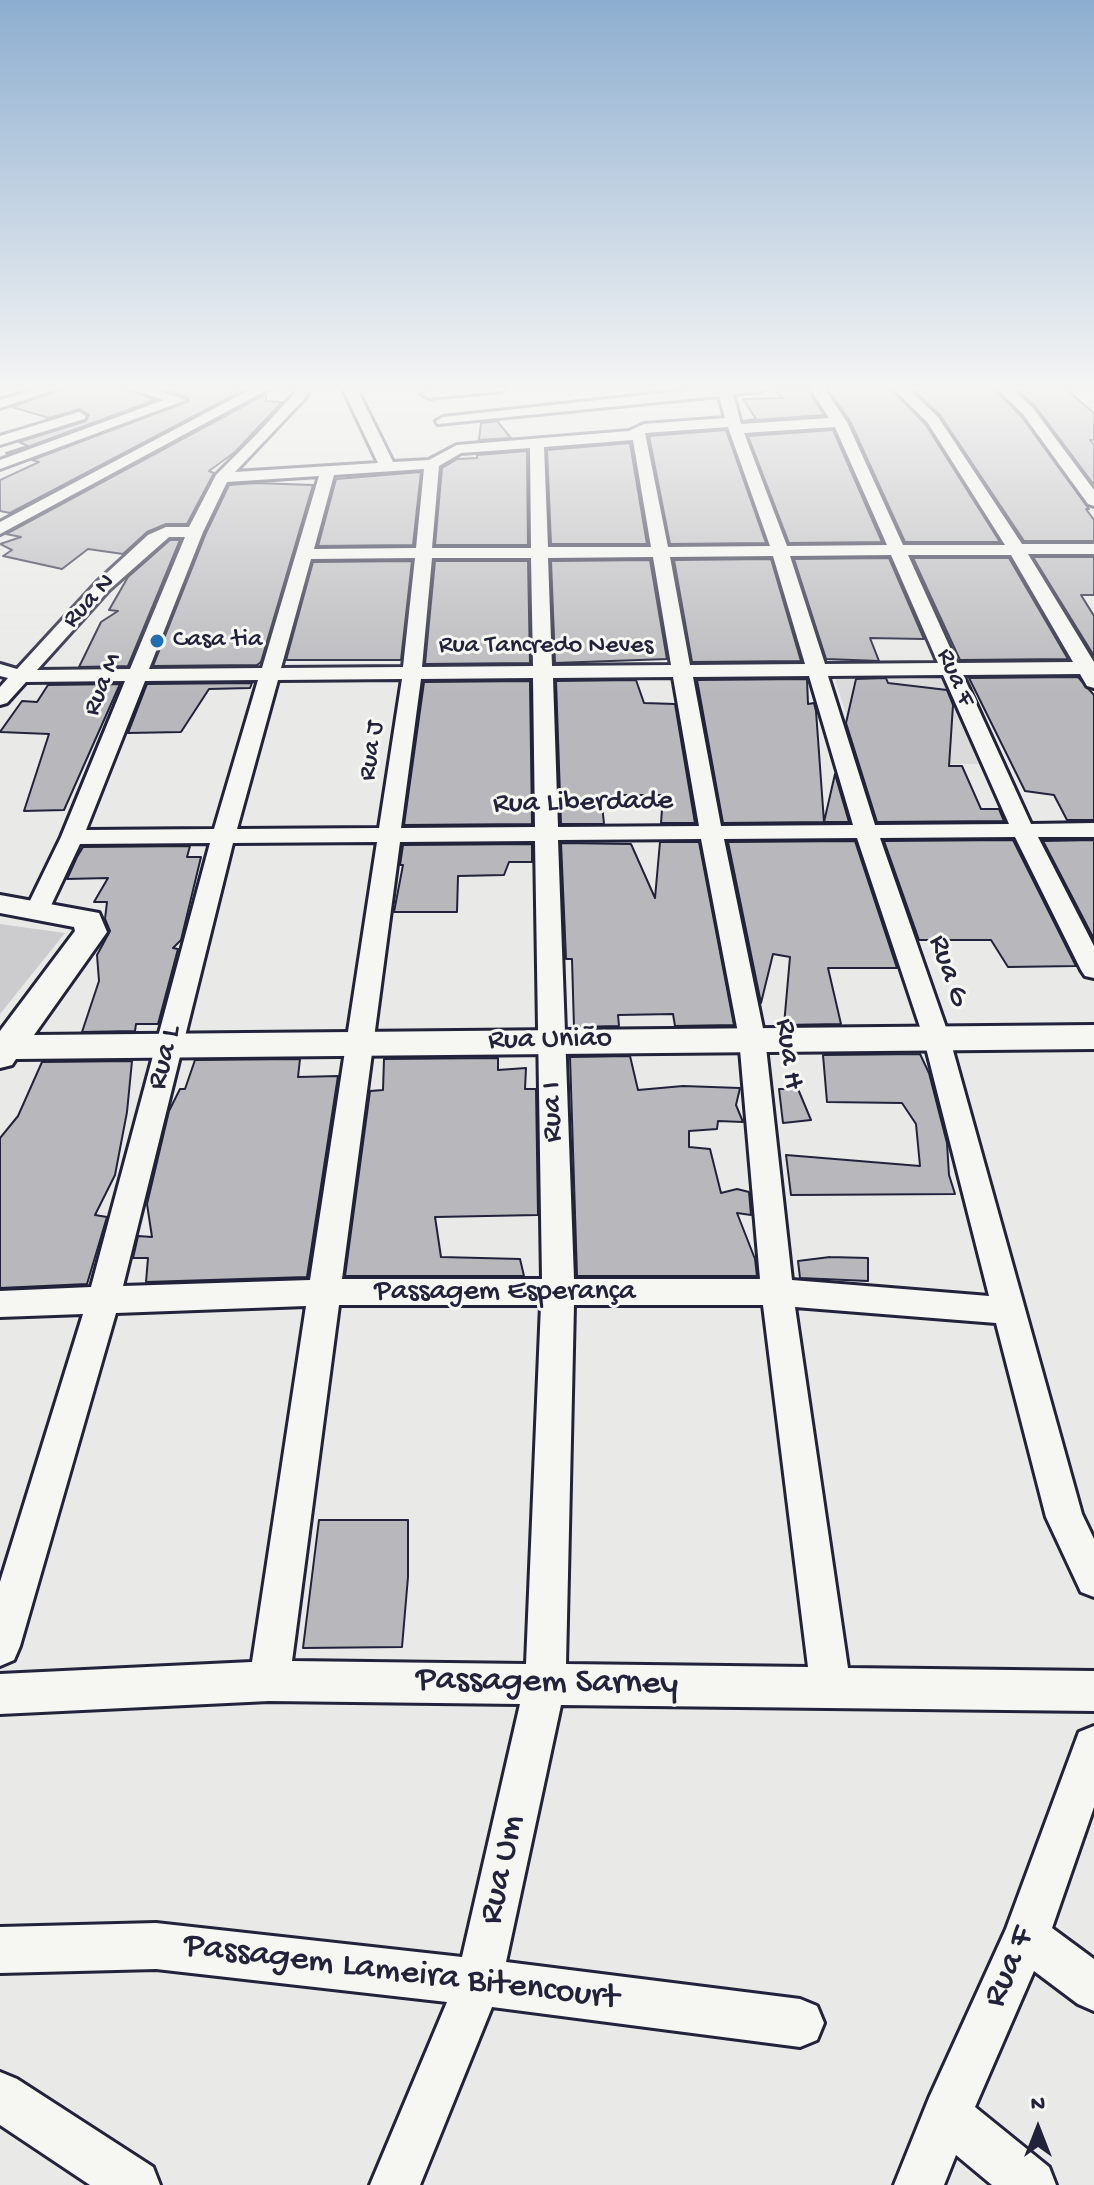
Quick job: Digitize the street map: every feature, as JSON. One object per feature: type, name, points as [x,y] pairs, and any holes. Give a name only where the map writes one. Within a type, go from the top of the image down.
[{"type":"main road","points":[[0,904],[89,922],[91,932],[3,1052]]},
{"type":"main road","name":"Rua União","points":[[3,1052],[170,1044],[360,1045],[752,1038],[1094,1037]]},
{"type":"street","points":[[0,529],[74,489]]},
{"type":"street","name":"Rua M","points":[[37,911],[72,837],[195,532],[216,489]]},
{"type":"street","name":"Rua L","points":[[0,1646],[104,1299],[223,837],[323,489]]},
{"type":"street","name":"Rua J","points":[[360,1045],[412,674],[429,489]]},
{"type":"street","name":"Rua I","points":[[539,489],[541,674],[558,1294],[545,1684]]},
{"type":"street","name":"Rua H","points":[[649,489],[752,1038],[777,1292],[831,1688]]},
{"type":"street","name":"Rua G","points":[[758,489],[780,550],[866,831],[936,1036],[1064,1517],[1094,1579]]},
{"type":"street","name":"Rua F","points":[[870,489],[1023,831],[1094,970]]},
{"type":"street","points":[[977,489],[1091,673]]},
{"type":"street","name":"Rua N","points":[[0,699],[103,586],[154,539],[166,532],[195,532]]},
{"type":"street","points":[[304,554],[1094,549]]},
{"type":"street","name":"Rua Tancredo Neves","points":[[0,670],[21,676],[951,670],[1091,673]]},
{"type":"street","name":"Rua Liberdade","points":[[72,837],[1094,830]]},
{"type":"street","points":[[269,1681],[360,1045]]},
{"type":"street","name":"Passagem Esperança","points":[[0,1304],[325,1292],[777,1292],[1008,1311]]},
{"type":"street","name":"Passagem Sarney","points":[[0,1694],[269,1681],[1094,1691]]},
{"type":"street","name":"Rua Um","points":[[395,2185],[479,1982],[545,1684]]},
{"type":"street","name":"Rua F","points":[[919,2185],[946,2115],[1026,1937],[1094,1747]]},
{"type":"street","points":[[1026,1937],[1094,1988]]},
{"type":"street","name":"Passagem Lameira Bitencourt","points":[[0,1950],[156,1946],[479,1982],[800,2023]]},
{"type":"street","points":[[0,2096],[135,2185]]},
{"type":"street","points":[[946,2115],[1031,2185]]},
{"type":"shaded area","points":[[943,678],[979,764],[862,764],[835,679]]},
{"type":"shaded area","points":[[0,924],[65,933],[0,1014]]},
{"type":"building","points":[[0,489],[56,489],[10,513],[0,511]]},
{"type":"building","points":[[90,489],[206,489],[187,524],[166,524],[147,532],[123,554],[88,549],[62,569],[3,556],[12,550],[0,544],[21,537],[6,534]]},
{"type":"building","points":[[227,489],[312,489],[261,662],[257,665],[153,666],[206,533]]},
{"type":"building","points":[[333,489],[419,489],[413,545],[318,546]]},
{"type":"building","points":[[440,489],[527,489],[528,545],[435,545]]},
{"type":"building","points":[[549,489],[638,489],[647,544],[551,544]]},
{"type":"building","points":[[659,489],[747,489],[766,543],[670,544]]},
{"type":"building","points":[[768,489],[859,489],[882,542],[789,543]]},
{"type":"building","points":[[881,489],[966,489],[1000,542],[905,542]]},
{"type":"building","points":[[989,489],[1074,489],[1094,520],[1094,541],[1024,541]]},
{"type":"building","points":[[170,540],[180,540],[128,666],[79,667],[101,622],[118,611],[109,610],[128,577]]},
{"type":"building","points":[[1033,557],[1094,557],[1094,595],[1081,595],[1094,616],[1094,656]]},
{"type":"building","points":[[889,558],[924,639],[870,638],[879,661],[826,659],[794,559]]},
{"type":"building","points":[[913,558],[1009,558],[1068,659],[960,660]]},
{"type":"building","points":[[771,559],[801,661],[692,662],[674,560]]},
{"type":"building","points":[[650,560],[667,659],[555,663],[551,561]]},
{"type":"building","points":[[412,561],[401,660],[286,660],[313,562]]},
{"type":"building","points":[[435,561],[528,561],[530,663],[425,664]]},
{"type":"building","points":[[1078,677],[1094,695],[1094,820],[1067,820],[1054,795],[1025,791],[969,678]]},
{"type":"building","points":[[886,678],[888,683],[947,690],[953,705],[949,766],[962,766],[981,809],[999,809],[1004,821],[877,822],[846,723],[856,679]]},
{"type":"building","points":[[807,679],[808,704],[814,703],[816,711],[824,822],[723,823],[697,680]]},
{"type":"building","points":[[636,680],[644,703],[675,704],[695,823],[661,823],[663,795],[608,795],[612,803],[602,804],[604,824],[561,824],[556,681]]},
{"type":"building","points":[[530,681],[532,824],[404,825],[424,682]]},
{"type":"building","points":[[252,683],[250,688],[209,689],[181,732],[128,733],[147,684]]},
{"type":"building","points":[[120,684],[64,810],[24,811],[49,734],[0,732],[22,701],[37,702],[48,685]]},
{"type":"building","points":[[835,774],[849,822],[824,822]]},
{"type":"building","points":[[1013,840],[1076,966],[1008,967],[991,940],[919,940],[884,841]]},
{"type":"building","points":[[1094,840],[1094,939],[1043,841]]},
{"type":"building","points":[[855,841],[897,968],[828,968],[841,1024],[784,1025],[790,957],[773,954],[761,1003],[728,842]]},
{"type":"building","points":[[660,842],[699,842],[734,1025],[675,1026],[673,1014],[618,1015],[619,1026],[574,1027],[572,959],[566,959],[561,843],[631,844],[655,898]]},
{"type":"building","points":[[532,844],[532,862],[509,862],[504,875],[458,876],[457,912],[394,912],[403,865],[400,865],[403,845]]},
{"type":"building","points":[[190,846],[187,857],[201,857],[181,940],[173,948],[178,949],[158,1024],[136,1024],[135,1031],[82,1032],[99,981],[97,955],[110,931],[105,919],[107,902],[94,902],[108,878],[67,879],[77,857],[83,847]]},
{"type":"building","points":[[920,1054],[929,1073],[947,1143],[949,1175],[955,1194],[791,1195],[786,1155],[920,1166],[916,1124],[902,1103],[827,1102],[823,1055]]},
{"type":"building","points":[[630,1056],[638,1090],[683,1086],[740,1088],[736,1105],[743,1122],[718,1121],[717,1129],[689,1131],[689,1147],[710,1149],[721,1193],[737,1189],[749,1192],[751,1215],[737,1213],[755,1259],[757,1276],[577,1276],[570,1057]]},
{"type":"building","points":[[498,1058],[498,1070],[526,1068],[525,1089],[536,1089],[538,1215],[435,1217],[441,1257],[520,1259],[524,1276],[345,1276],[370,1091],[383,1090],[384,1059]]},
{"type":"building","points":[[300,1059],[298,1077],[338,1076],[307,1277],[146,1282],[148,1258],[133,1258],[138,1236],[152,1237],[147,1204],[169,1111],[180,1089],[185,1089],[195,1060]]},
{"type":"building","points":[[132,1061],[127,1112],[115,1175],[95,1215],[107,1217],[87,1284],[0,1288],[0,1138],[18,1116],[42,1062]]},
{"type":"building","points":[[779,1089],[798,1089],[811,1120],[783,1123]]},
{"type":"building","points":[[830,1257],[868,1258],[868,1281],[800,1278],[798,1261]]},
{"type":"building","points":[[319,1520],[408,1520],[408,1577],[402,1647],[303,1648]]},
{"type":"place","name":"Casa tia","points":[[157,641]]}]
